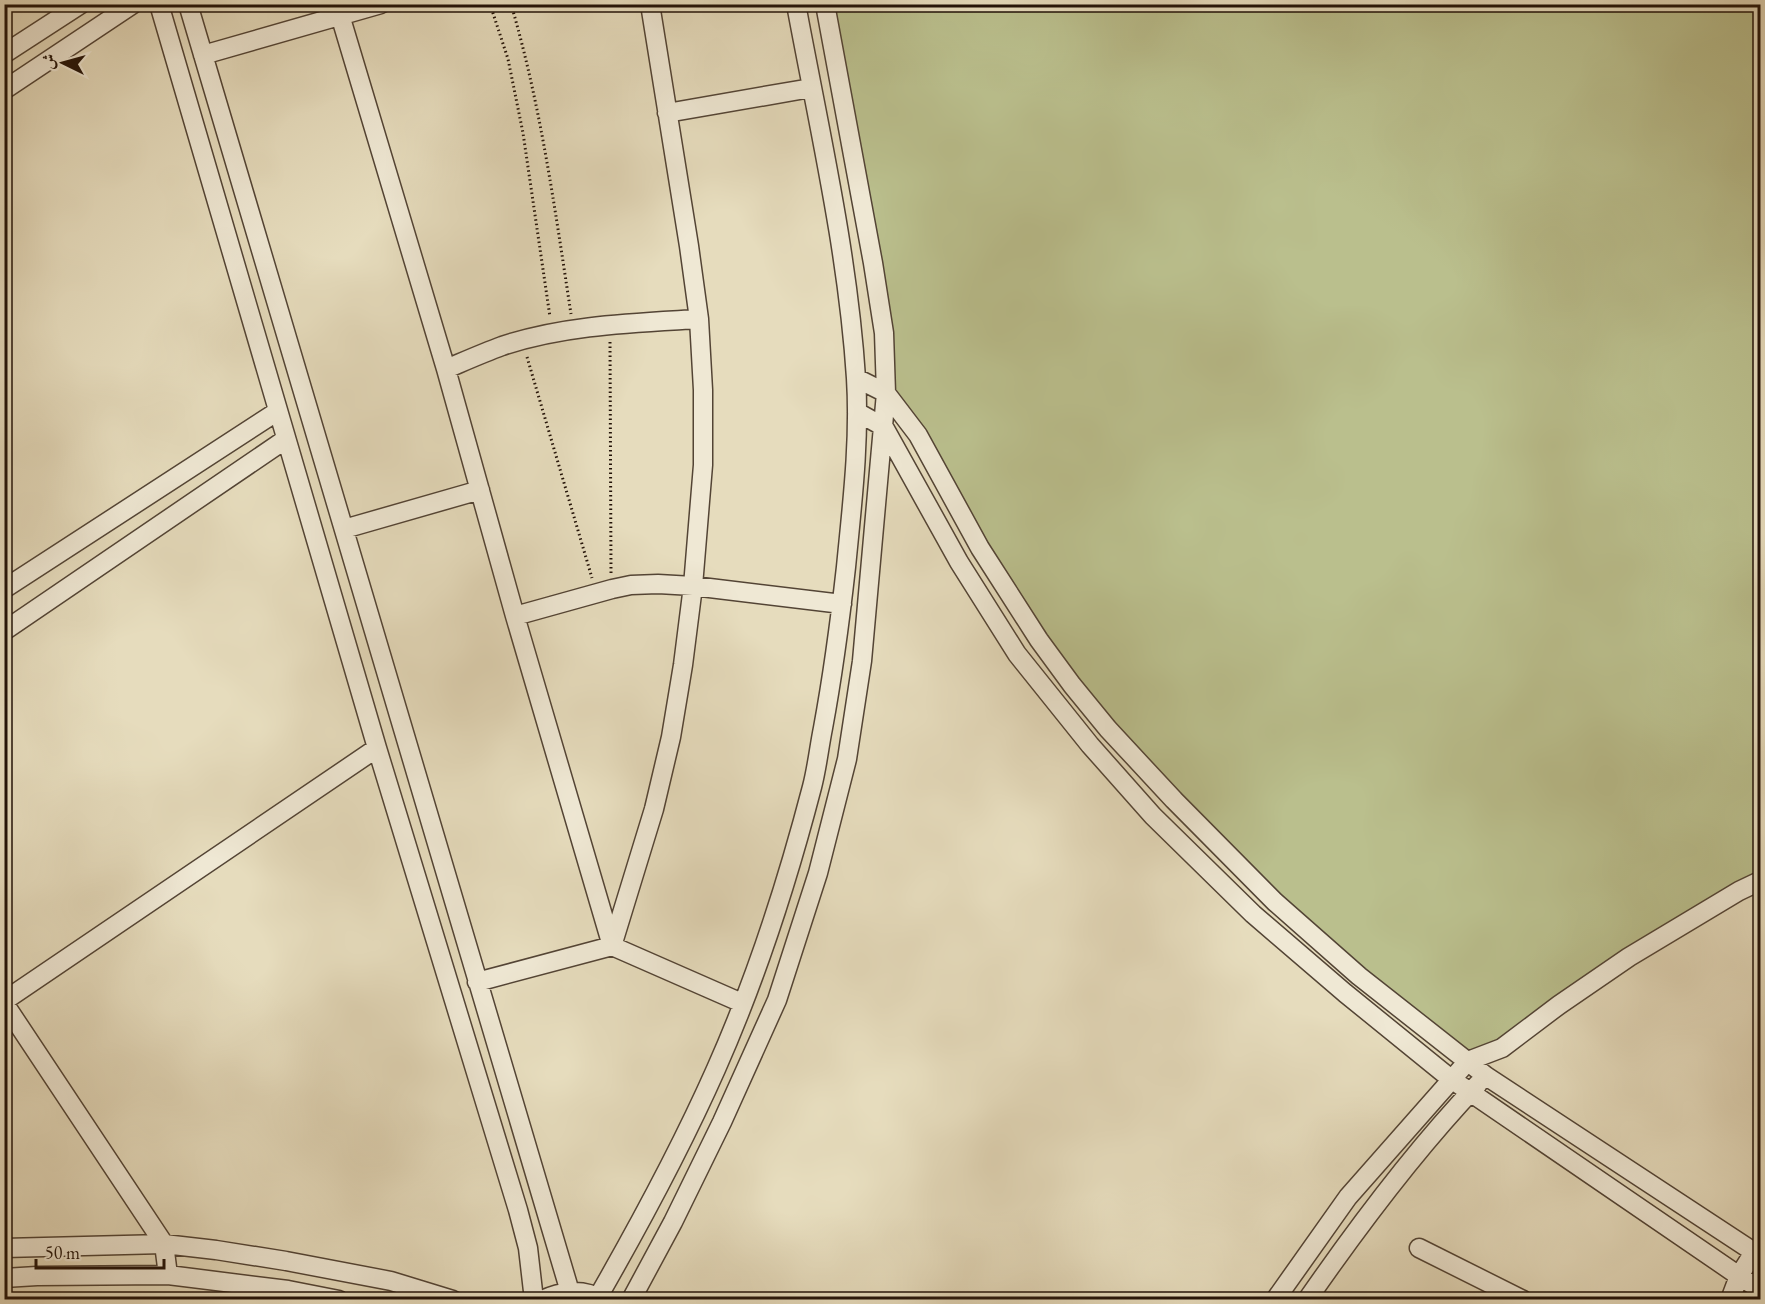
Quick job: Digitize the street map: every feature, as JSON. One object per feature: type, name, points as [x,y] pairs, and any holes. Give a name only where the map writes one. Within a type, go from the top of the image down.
[{"type":"street","points":[[4,54],[81,4]]},
{"type":"street","points":[[4,90],[133,4]]},
{"type":"street","points":[[159,4],[377,748],[518,1210],[528,1248],[534,1299]]},
{"type":"street","points":[[188,4],[570,1292]]},
{"type":"street","points":[[203,55],[381,4]]},
{"type":"street","points":[[612,946],[654,809],[671,737],[693,586],[703,465],[703,390],[699,319],[650,4]]},
{"type":"street","points":[[542,1299],[570,1292],[600,1298],[652,1203],[718,1066],[742,1004],[777,908],[812,784],[832,681],[842,604],[854,492],[857,412],[856,378],[845,279],[796,4]]},
{"type":"street","points":[[632,1299],[722,1122],[777,1000],[818,873],[847,759],[862,661],[884,427],[886,393],[884,333],[825,4]]},
{"type":"street","points":[[340,15],[446,369],[515,616],[612,946]]},
{"type":"street","points":[[667,113],[811,88]]},
{"type":"street","points":[[446,369],[503,346],[552,334],[609,325],[699,319]]},
{"type":"street","points":[[856,378],[886,393],[918,435],[980,548],[1039,640],[1108,729],[1174,800],[1275,902],[1359,976],[1486,1076],[1757,1254],[1739,1276],[1730,1299]]},
{"type":"street","points":[[4,589],[278,411]]},
{"type":"street","points":[[857,412],[884,427],[959,562],[1017,654],[1090,745],[1154,816],[1253,914],[1451,1079],[1761,1289]]},
{"type":"street","points":[[4,631],[286,439]]},
{"type":"street","points":[[344,529],[480,490]]},
{"type":"street","points":[[515,616],[604,591],[658,584],[842,604]]},
{"type":"street","points":[[168,1275],[164,1244],[4,1002],[377,748]]},
{"type":"street","points":[[1275,1299],[1348,1197],[1468,1061],[1502,1048],[1629,957],[1739,891],[1761,881]]},
{"type":"street","points":[[477,982],[612,946],[742,1004]]},
{"type":"street","points":[[1307,1299],[1371,1212],[1486,1076],[1502,1048]]},
{"type":"street","points":[[4,1248],[164,1244],[298,1263],[392,1281],[453,1299]]},
{"type":"street","points":[[1419,1248],[1523,1299]]},
{"type":"street","points":[[4,1278],[168,1275],[288,1290],[339,1299]]},
{"type":"path","points":[[490,4],[508,59],[523,133],[552,334]]},
{"type":"path","points":[[511,4],[526,54],[543,129],[573,331]]},
{"type":"path","points":[[604,591],[609,325]]},
{"type":"path","points":[[523,341],[604,591]]},
{"type":"green space","points":[[825,5],[1760,5],[1760,883],[1468,1061],[1359,976],[1108,729],[886,393]]}]
